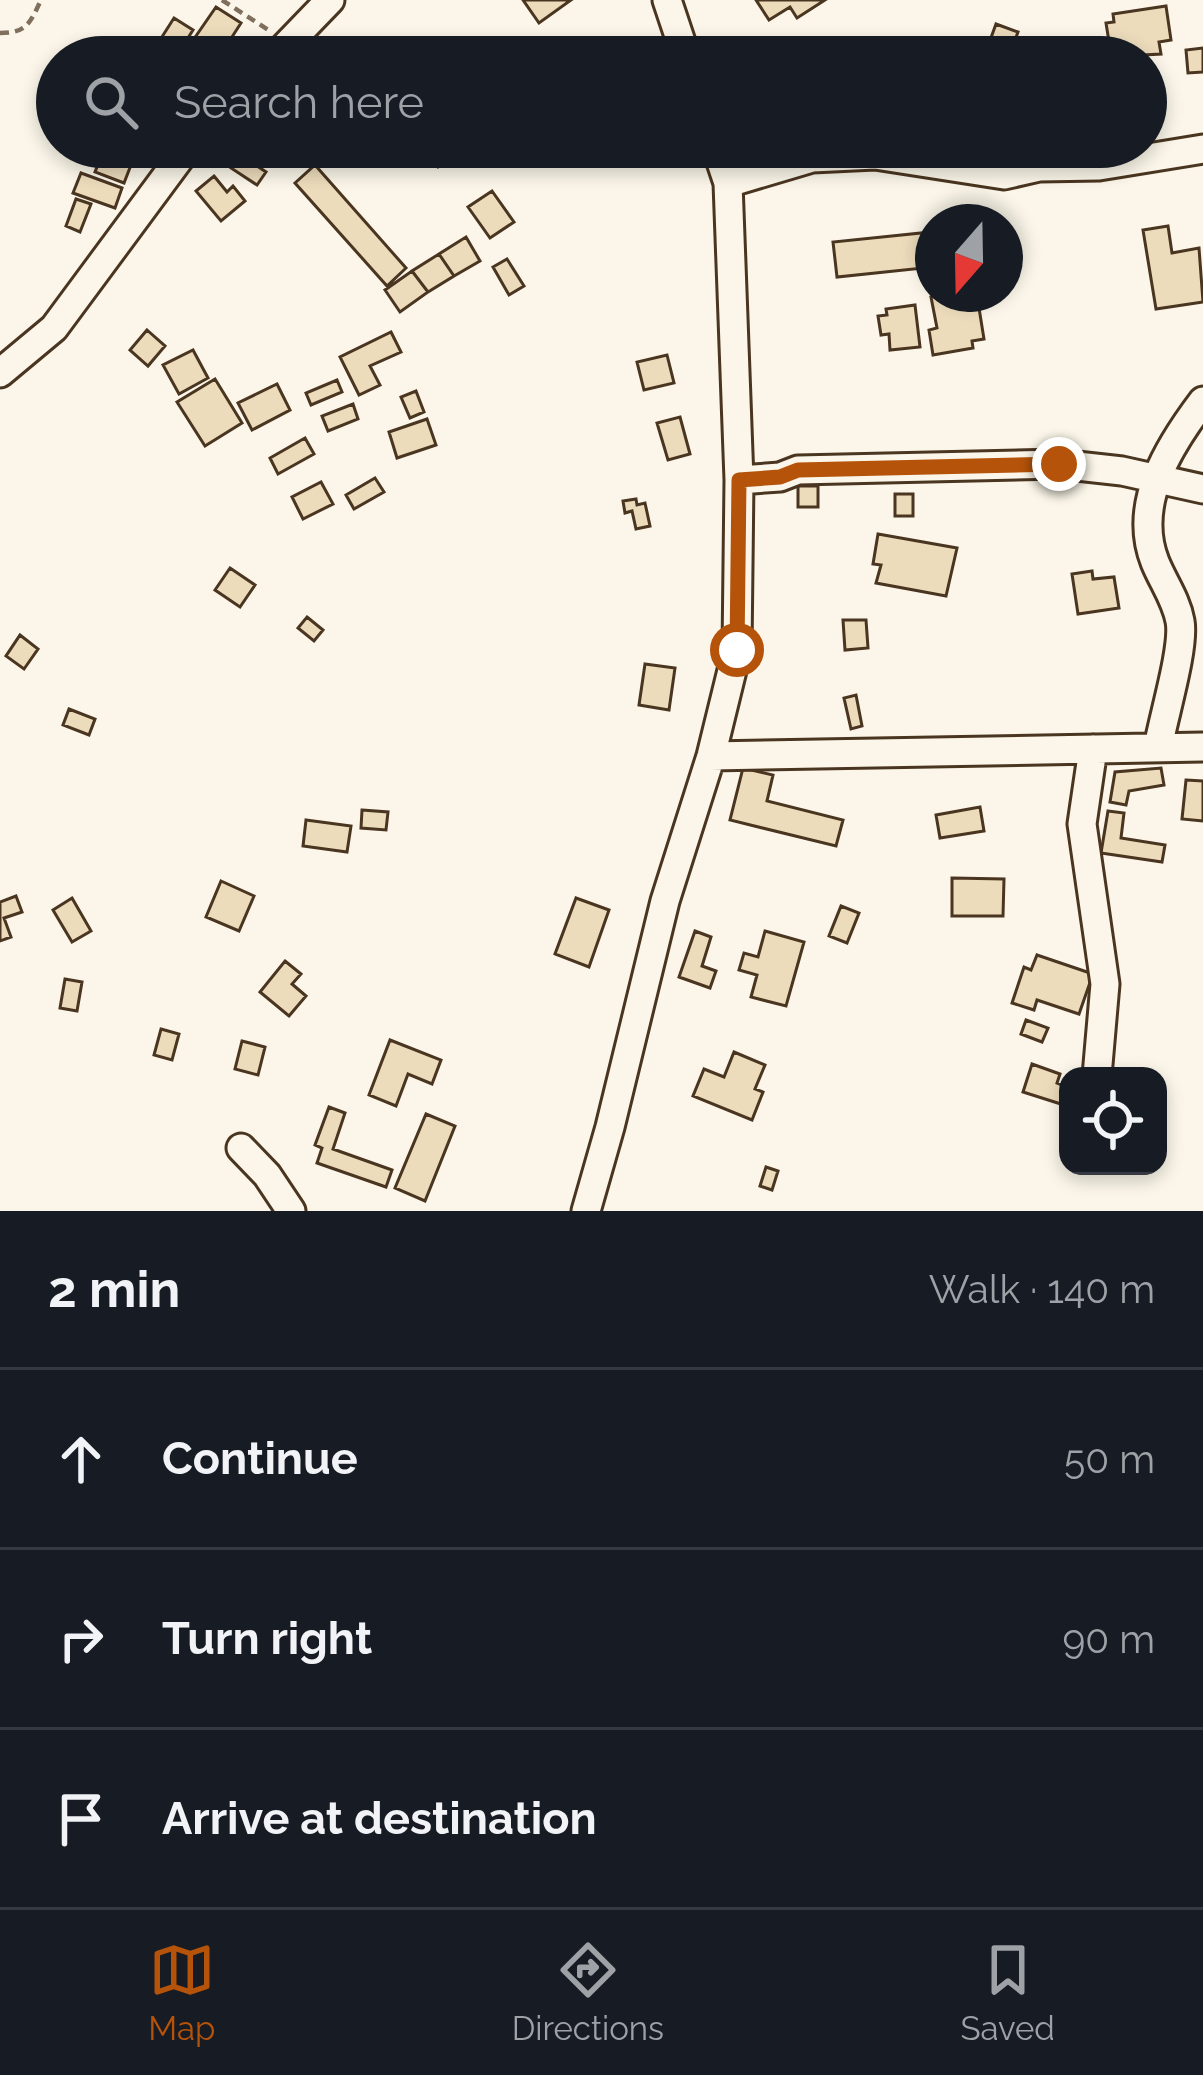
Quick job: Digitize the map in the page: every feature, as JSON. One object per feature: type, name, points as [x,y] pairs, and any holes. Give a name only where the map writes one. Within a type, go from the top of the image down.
[{"type":"street","points":[[295,36],[330,0]]},
{"type":"street","points":[[667,0],[679,36]]},
{"type":"street","points":[[1167,155],[1203,149]]},
{"type":"street","points":[[0,373],[54,328],[172,168]]},
{"type":"street","points":[[586,1211],[665,901],[711,756],[737,650],[739,480],[728,183],[723,168]]},
{"type":"street","points":[[728,183],[778,168]]},
{"type":"street","points":[[959,168],[1004,175],[1035,168]]},
{"type":"street","points":[[1158,748],[1181,624],[1153,557],[1148,527],[1155,478],[1203,401]]},
{"type":"street","points":[[739,480],[780,477],[798,470],[1059,464],[1203,489]]},
{"type":"street","points":[[711,756],[1203,747]]},
{"type":"street","points":[[1093,749],[1082,824],[1105,984],[1098,1067]]},
{"type":"street","points":[[241,1148],[267,1174],[291,1211]]},
{"type":"path","points":[[0,33],[19,33],[28,27],[41,0]]},
{"type":"path","points":[[222,0],[265,36]]},
{"type":"building","points":[[523,0],[571,0],[539,23]]},
{"type":"building","points":[[756,0],[825,0],[797,18],[790,7],[769,20]]},
{"type":"building","points":[[1166,6],[1171,40],[1167,36],[1108,36],[1106,23],[1114,22],[1113,14]]},
{"type":"building","points":[[216,7],[241,23],[233,36],[196,36]]},
{"type":"building","points":[[174,18],[193,30],[189,36],[163,36]]},
{"type":"building","points":[[996,24],[1018,32],[1017,36],[992,36]]},
{"type":"building","points":[[1203,48],[1203,72],[1188,73],[1186,50]]},
{"type":"building","points":[[97,168],[130,168],[124,183],[95,172]]},
{"type":"building","points":[[231,168],[260,168],[266,172],[257,185]]},
{"type":"building","points":[[318,168],[406,268],[387,286],[295,183]]},
{"type":"building","points":[[81,173],[122,188],[115,208],[73,193]]},
{"type":"building","points":[[214,176],[227,192],[233,186],[245,201],[221,221],[196,191]]},
{"type":"building","points":[[492,191],[514,222],[490,238],[468,207]]},
{"type":"building","points":[[76,199],[91,204],[80,232],[66,226]]},
{"type":"building","points":[[1168,226],[1172,253],[1199,248],[1203,302],[1156,309],[1143,230]]},
{"type":"building","points":[[915,234],[915,269],[837,277],[833,242]]},
{"type":"building","points":[[466,237],[480,261],[454,276],[439,254]]},
{"type":"building","points":[[439,254],[454,276],[428,292],[412,271]]},
{"type":"building","points":[[507,259],[524,286],[509,295],[493,267]]},
{"type":"building","points":[[412,271],[428,292],[400,312],[385,290]]},
{"type":"building","points":[[915,305],[920,347],[890,350],[889,334],[881,335],[878,316],[887,315],[886,309]]},
{"type":"building","points":[[934,312],[980,312],[984,339],[972,341],[973,348],[933,355],[929,330],[937,328]]},
{"type":"building","points":[[147,330],[165,346],[148,366],[130,350]]},
{"type":"building","points":[[391,332],[401,352],[370,366],[380,385],[359,395],[340,357]]},
{"type":"building","points":[[193,350],[208,378],[179,394],[163,365]]},
{"type":"building","points":[[667,355],[674,383],[644,390],[637,362]]},
{"type":"building","points":[[215,379],[242,423],[205,446],[177,402]]},
{"type":"building","points":[[337,380],[342,392],[311,405],[306,393]]},
{"type":"building","points":[[277,384],[290,410],[252,430],[238,403]]},
{"type":"building","points":[[416,391],[424,412],[410,418],[401,397]]},
{"type":"building","points":[[353,404],[358,419],[328,431],[322,416]]},
{"type":"building","points":[[680,417],[690,454],[668,460],[657,423]]},
{"type":"building","points":[[427,419],[436,445],[397,458],[389,432]]},
{"type":"building","points":[[305,438],[314,454],[278,474],[270,458]]},
{"type":"building","points":[[375,478],[384,492],[354,509],[346,495]]},
{"type":"building","points":[[321,482],[333,504],[303,519],[292,497]]},
{"type":"building","points":[[798,486],[818,486],[818,507],[798,507]]},
{"type":"building","points":[[895,494],[913,494],[913,516],[895,516]]},
{"type":"building","points":[[636,499],[637,505],[645,503],[650,526],[636,529],[632,511],[625,513],[623,501]]},
{"type":"building","points":[[878,534],[957,548],[946,596],[876,583],[881,565],[873,564]]},
{"type":"building","points":[[230,568],[255,585],[240,607],[215,590]]},
{"type":"building","points":[[1092,571],[1093,579],[1114,577],[1119,608],[1078,614],[1072,574]]},
{"type":"building","points":[[307,617],[323,630],[314,641],[298,628]]},
{"type":"building","points":[[843,620],[866,620],[868,648],[845,650]]},
{"type":"building","points":[[20,635],[38,649],[24,669],[6,656]]},
{"type":"building","points":[[645,664],[675,668],[669,710],[639,705]]},
{"type":"building","points":[[856,695],[862,726],[851,729],[844,698]]},
{"type":"building","points":[[69,709],[95,719],[89,735],[63,725]]},
{"type":"building","points":[[743,768],[773,775],[767,801],[843,820],[836,846],[730,820]]},
{"type":"building","points":[[1161,768],[1164,785],[1129,791],[1126,805],[1110,802],[1115,772]]},
{"type":"building","points":[[1186,780],[1203,781],[1203,821],[1182,819]]},
{"type":"building","points":[[980,807],[984,831],[940,838],[936,815]]},
{"type":"building","points":[[362,810],[388,812],[386,830],[361,828]]},
{"type":"building","points":[[1108,811],[1124,813],[1121,838],[1165,845],[1162,862],[1101,853]]},
{"type":"building","points":[[306,820],[351,826],[347,852],[303,846]]},
{"type":"building","points":[[952,878],[1004,879],[1003,916],[952,916]]},
{"type":"building","points":[[221,881],[254,896],[239,931],[206,917]]},
{"type":"building","points":[[16,896],[22,912],[4,918],[11,937],[0,941],[0,902]]},
{"type":"building","points":[[72,898],[91,931],[72,942],[53,910]]},
{"type":"building","points":[[576,898],[609,910],[589,967],[555,954]]},
{"type":"building","points":[[841,906],[859,913],[847,943],[829,936]]},
{"type":"building","points":[[695,931],[711,937],[702,966],[716,971],[710,988],[679,977]]},
{"type":"building","points":[[765,931],[804,942],[786,1006],[751,997],[757,975],[739,970],[744,953],[758,957]]},
{"type":"building","points":[[1037,955],[1093,974],[1079,1014],[1037,1000],[1034,1010],[1012,1003],[1024,967],[1031,970]]},
{"type":"building","points":[[285,961],[301,974],[292,984],[306,996],[289,1016],[260,992]]},
{"type":"building","points":[[65,979],[82,982],[77,1011],[60,1008]]},
{"type":"building","points":[[1026,1020],[1048,1028],[1042,1042],[1021,1034]]},
{"type":"building","points":[[161,1029],[179,1034],[172,1060],[154,1055]]},
{"type":"building","points":[[390,1040],[441,1060],[432,1084],[408,1074],[396,1106],[369,1095]]},
{"type":"building","points":[[242,1041],[265,1047],[258,1075],[235,1069]]},
{"type":"building","points":[[734,1052],[765,1065],[755,1089],[763,1092],[752,1120],[693,1096],[704,1069],[724,1077]]},
{"type":"building","points":[[1032,1064],[1059,1074],[1059,1103],[1023,1092]]},
{"type":"building","points":[[329,1107],[345,1113],[333,1149],[392,1170],[386,1187],[317,1163],[322,1148],[315,1145]]},
{"type":"building","points":[[426,1114],[455,1126],[425,1201],[395,1188]]},
{"type":"building","points":[[766,1167],[778,1171],[772,1190],[760,1186]]},
{"type":"route","points":[[737,650],[739,480],[780,477],[798,470],[1059,464]]}]
